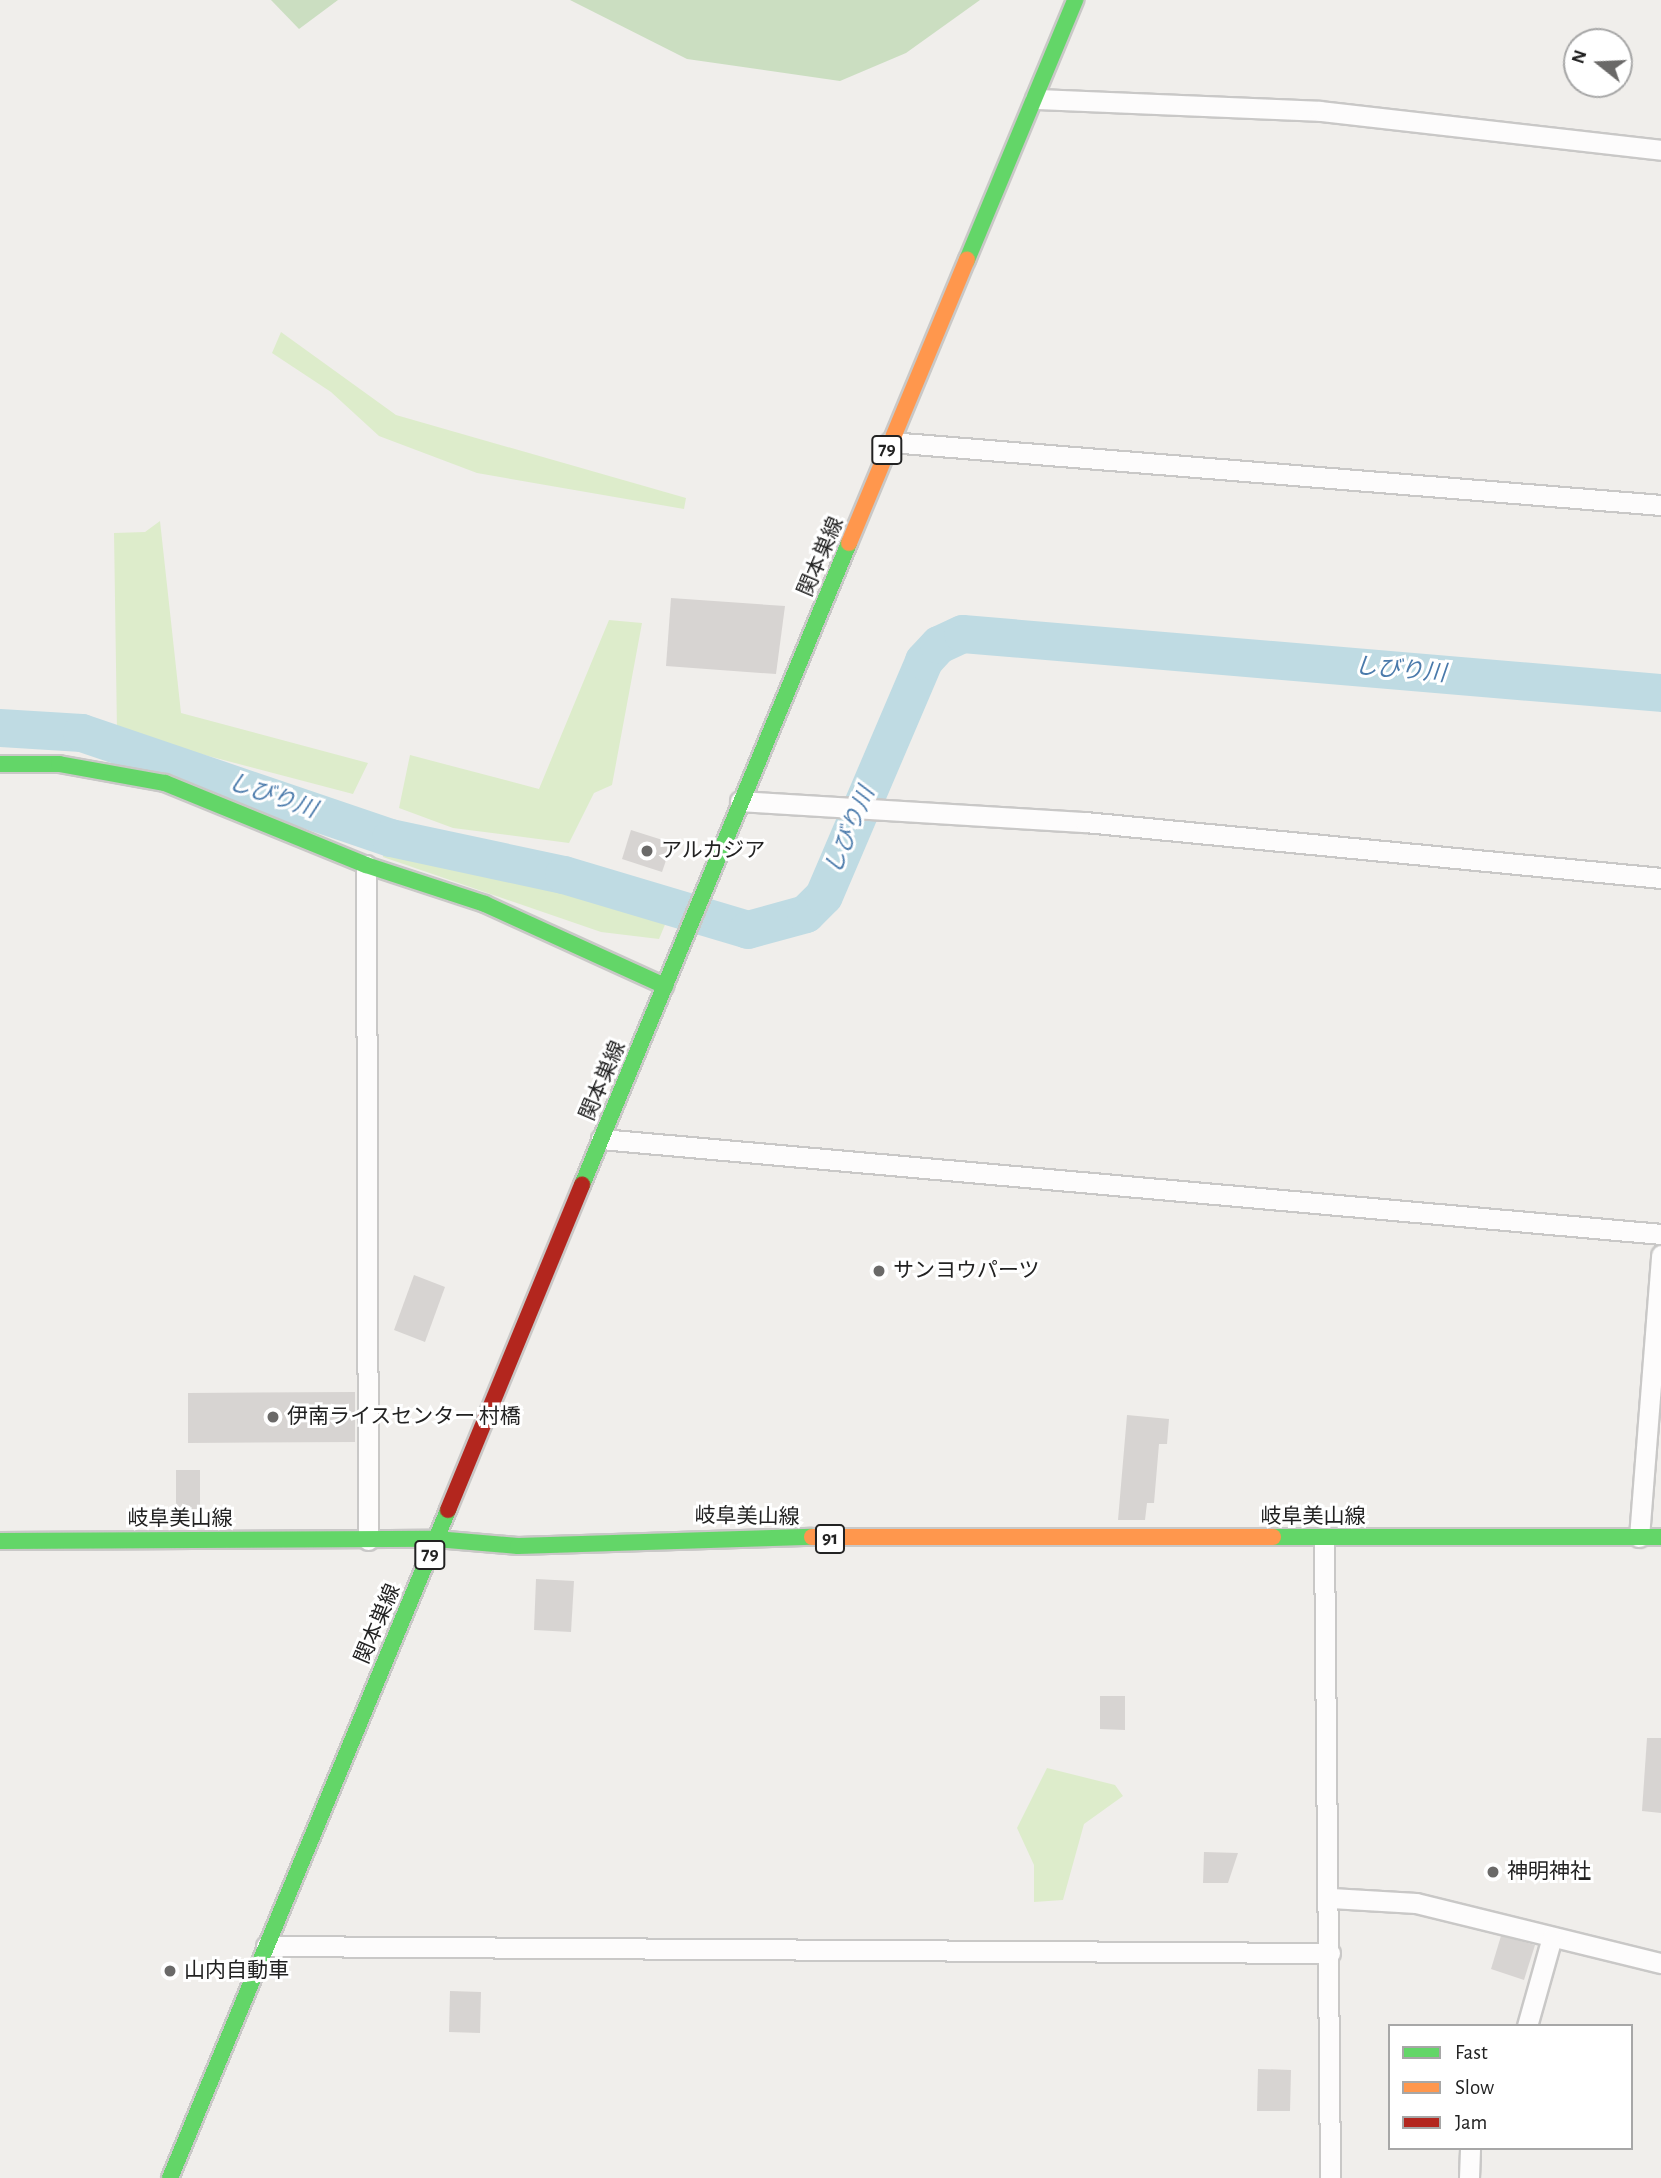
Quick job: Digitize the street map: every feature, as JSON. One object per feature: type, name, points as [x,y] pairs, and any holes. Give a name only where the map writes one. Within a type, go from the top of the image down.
[{"type":"main road","name":"関本巣線","points":[[170,2178],[698,901],[1075,0]]},
{"type":"main road","points":[[0,764],[59,764],[165,783],[366,865],[485,904],[665,986]]},
{"type":"main road","name":"岐阜美山線","points":[[0,1541],[436,1539],[518,1546],[668,1537],[1661,1537]]},
{"type":"street","points":[[1035,99],[1320,111],[1661,149]]},
{"type":"street","points":[[890,442],[1661,505]]},
{"type":"street","points":[[740,801],[1085,822],[1661,878]]},
{"type":"street","points":[[366,865],[368,1540]]},
{"type":"street","points":[[601,1139],[1661,1234]]},
{"type":"street","points":[[1639,1537],[1661,1255]]},
{"type":"street","points":[[1324,1538],[1331,1898],[1330,2178]]},
{"type":"street","points":[[1331,1898],[1416,1903],[1661,1963]]},
{"type":"street","points":[[1528,2024],[1552,1937]]},
{"type":"street","points":[[266,1946],[1330,1953]]},
{"type":"street","points":[[1469,2150],[1469,2178]]},
{"type":"green space","points":[[271,0],[338,0],[299,29]]},
{"type":"green space","points":[[570,0],[980,0],[906,53],[840,81],[687,59]]},
{"type":"green space","points":[[281,332],[396,415],[686,498],[684,509],[477,473],[379,436],[331,392],[272,353]]},
{"type":"green space","points":[[160,521],[181,713],[368,763],[353,794],[117,732],[114,533],[145,532]]},
{"type":"green space","points":[[609,620],[642,623],[612,785],[594,793],[569,843],[453,828],[399,808],[410,755],[539,789]]},
{"type":"green space","points":[[385,847],[669,915],[659,939],[601,932],[383,857]]},
{"type":"green space","points":[[1047,1768],[1115,1785],[1123,1796],[1084,1824],[1063,1900],[1034,1902],[1034,1865],[1017,1828]]},
{"type":"building","points":[[671,598],[785,606],[776,674],[666,666]]},
{"type":"building","name":"アルカジア","points":[[631,830],[672,843],[662,872],[622,859]]},
{"type":"building","points":[[414,1275],[445,1287],[425,1342],[394,1330]]},
{"type":"building","name":"伊南ライスセンター 村橋","points":[[355,1392],[355,1442],[188,1443],[188,1393]]},
{"type":"building","points":[[1127,1415],[1169,1419],[1167,1444],[1159,1444],[1154,1503],[1147,1503],[1145,1520],[1118,1520]]},
{"type":"building","points":[[176,1470],[200,1470],[200,1513],[176,1513]]},
{"type":"building","points":[[536,1579],[574,1581],[571,1632],[534,1630]]},
{"type":"building","points":[[1100,1696],[1125,1696],[1125,1730],[1100,1729]]},
{"type":"building","points":[[1647,1738],[1661,1738],[1661,1813],[1642,1811]]},
{"type":"building","points":[[1204,1852],[1238,1853],[1228,1883],[1203,1883]]},
{"type":"building","points":[[1501,1936],[1535,1945],[1524,1980],[1491,1969]]},
{"type":"building","points":[[450,1991],[481,1992],[480,2033],[449,2032]]},
{"type":"building","points":[[1258,2069],[1291,2070],[1290,2111],[1257,2111]]},
{"type":"waterway","name":"しびり川","points":[[0,728],[82,733],[391,838],[564,875],[748,930],[806,914],[824,896],[924,661],[939,645],[963,634],[1661,693]]},
{"type":"traffic: fast","points":[[967,260],[1075,0]]},
{"type":"traffic: fast","points":[[582,1185],[849,543]]},
{"type":"traffic: fast","points":[[0,764],[59,764],[165,783],[366,865],[485,904],[665,986]]},
{"type":"traffic: fast","points":[[170,2178],[448,1510]]},
{"type":"traffic: fast","points":[[0,1541],[436,1539],[518,1546],[812,1537]]},
{"type":"traffic: fast","points":[[1273,1537],[1661,1537]]},
{"type":"traffic: slow","points":[[849,543],[967,260]]},
{"type":"traffic: slow","points":[[812,1537],[1273,1537]]},
{"type":"traffic: jam","points":[[448,1510],[582,1185]]},
{"type":"place","name":"アルカジア","points":[[647,851]]},
{"type":"place","name":"サンヨウパーツ","points":[[879,1271]]},
{"type":"place","name":"伊南ライスセンター 村橋","points":[[273,1417]]},
{"type":"place","name":"神明神社","points":[[1493,1872]]},
{"type":"place","name":"山内自動車","points":[[170,1971]]}]
